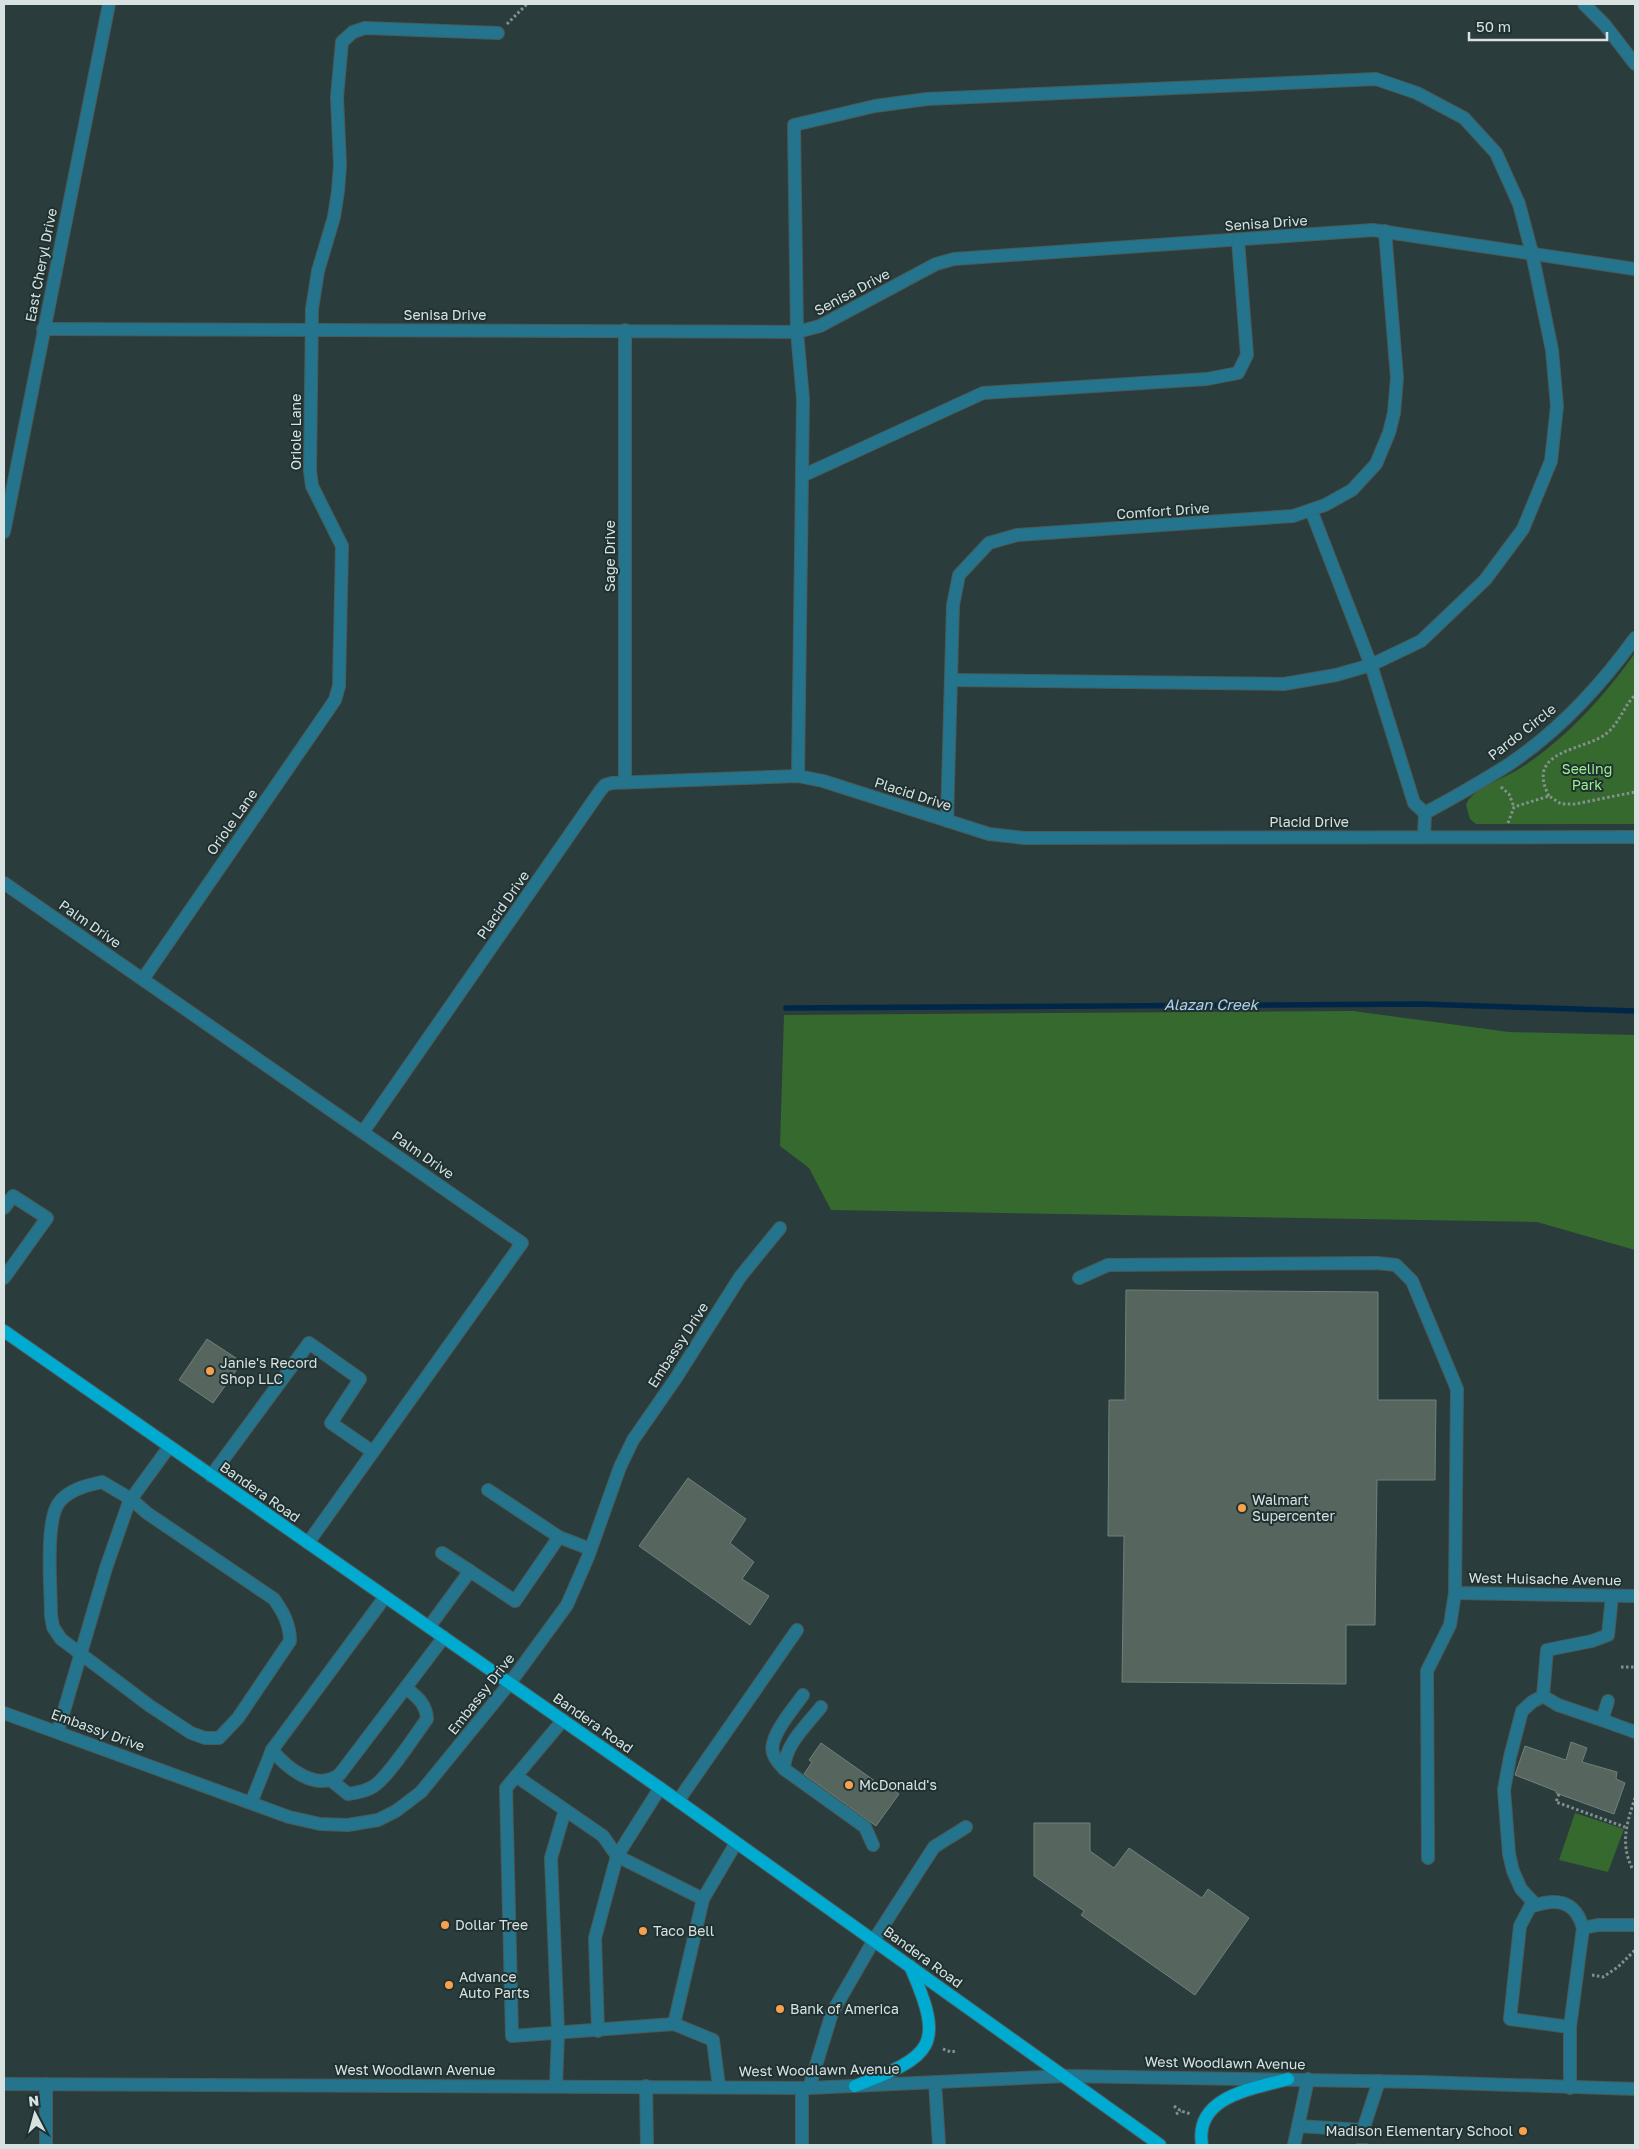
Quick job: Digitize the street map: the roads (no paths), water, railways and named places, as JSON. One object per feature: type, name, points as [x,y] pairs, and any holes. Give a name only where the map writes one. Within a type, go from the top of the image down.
[{"type":"main road","name":"Bandera Road","points":[[4,1332],[660,1788],[1160,2145]]},
{"type":"main road","points":[[855,2086],[911,2062],[924,2049],[930,2034],[928,2015],[922,1992],[910,1966]]},
{"type":"main road","points":[[1202,2145],[1202,2125],[1207,2113],[1217,2103],[1235,2094],[1288,2079]]},
{"type":"street","name":"East Cheryl Drive","points":[[4,532],[109,4]]},
{"type":"street","points":[[1584,4],[1605,25],[1635,64]]},
{"type":"street","name":"Oriole Lane","points":[[143,979],[334,700],[339,686],[342,546],[312,486],[310,470],[314,291],[334,217],[338,191],[340,165],[337,97],[342,42],[353,32],[365,28],[498,33]]},
{"type":"street","points":[[798,776],[803,399],[797,332],[794,125],[875,106],[927,99],[1376,79],[1417,93],[1464,118],[1496,153],[1519,204],[1532,253],[1553,359],[1557,406],[1551,461],[1523,529],[1485,580],[1421,641],[1371,665],[1336,675],[1284,684],[951,680]]},
{"type":"street","name":"Senisa Drive","points":[[43,329],[797,332],[820,326],[936,264],[954,259],[1373,230],[1635,269]]},
{"type":"street","name":"Comfort Drive","points":[[947,821],[953,605],[960,575],[989,543],[1016,535],[1293,516],[1325,505],[1352,490],[1376,464],[1394,414],[1397,378],[1385,231]]},
{"type":"street","points":[[802,476],[983,393],[1207,379],[1238,373],[1247,355],[1238,240]]},
{"type":"street","name":"Sage Drive","points":[[625,330],[625,782]]},
{"type":"street","points":[[1311,510],[1371,665],[1414,803],[1425,814],[1424,836]]},
{"type":"street","name":"Pardo Circle","points":[[1425,814],[1509,764],[1533,746],[1594,690],[1635,638]]},
{"type":"street","name":"Placid Drive","points":[[363,1132],[605,785],[625,782],[798,776],[823,780],[989,834],[1024,838],[1635,837]]},
{"type":"street","name":"Palm Drive","points":[[4,882],[522,1243],[308,1543]]},
{"type":"street","points":[[4,1208],[13,1196],[47,1218],[4,1278]]},
{"type":"street","name":"Embassy Drive","points":[[4,1713],[289,1817],[320,1824],[348,1825],[378,1820],[396,1811],[421,1792],[510,1683],[566,1604],[590,1549],[620,1467],[633,1440],[676,1378],[740,1278],[780,1228]]},
{"type":"street","points":[[1079,1278],[1108,1265],[1377,1263],[1396,1265],[1412,1282],[1457,1389],[1455,1593],[1450,1624],[1427,1672],[1428,1858]]},
{"type":"street","points":[[211,1476],[308,1343],[360,1379],[331,1423],[374,1452]]},
{"type":"street","points":[[58,1732],[106,1568],[131,1499],[169,1446]]},
{"type":"street","points":[[102,1482],[131,1499],[147,1513],[274,1599],[283,1611],[290,1629],[290,1641],[238,1718],[219,1738],[205,1738],[191,1733],[150,1706],[81,1652],[61,1639],[53,1627],[51,1616],[50,1526],[58,1504],[84,1485],[102,1482]]},
{"type":"street","points":[[488,1490],[559,1537],[590,1549]]},
{"type":"street","points":[[442,1554],[515,1601],[559,1537]]},
{"type":"street","points":[[429,1627],[470,1571]]},
{"type":"street","name":"West Huisache Avenue","points":[[1455,1593],[1635,1596]]},
{"type":"street","points":[[1543,1696],[1547,1650],[1592,1641],[1608,1635],[1612,1596]]},
{"type":"street","points":[[251,1803],[272,1750],[385,1597]]},
{"type":"street","points":[[678,1801],[797,1630]]},
{"type":"street","points":[[272,1750],[282,1762],[302,1776],[326,1782],[332,1781],[340,1774],[444,1637]]},
{"type":"street","points":[[332,1781],[348,1794],[359,1792],[374,1786],[389,1769],[426,1718],[426,1710],[422,1701],[406,1688]]},
{"type":"street","points":[[803,1695],[772,1740],[772,1751],[775,1759],[784,1769],[865,1827],[873,1845]]},
{"type":"street","points":[[1543,1696],[1558,1705],[1635,1732]]},
{"type":"street","points":[[1536,1905],[1522,1889],[1513,1871],[1509,1854],[1504,1790],[1522,1711],[1532,1702],[1543,1696]]},
{"type":"street","points":[[1602,1720],[1608,1701]]},
{"type":"street","points":[[784,1769],[789,1747],[821,1707]]},
{"type":"street","points":[[563,1720],[506,1788],[512,2036],[674,2024],[712,2040],[719,2087]]},
{"type":"street","points":[[516,1776],[603,1836],[617,1856],[703,1900]]},
{"type":"street","points":[[598,2031],[595,1938],[617,1856],[660,1788]]},
{"type":"street","points":[[556,2086],[558,2033],[551,1858],[565,1810]]},
{"type":"street","points":[[802,2145],[805,2088],[832,2013],[874,1940],[934,1846],[966,1826]]},
{"type":"street","points":[[674,2024],[703,1900],[736,1843]]},
{"type":"street","points":[[1570,2028],[1510,2019],[1520,1926],[1530,1907],[1536,1905],[1552,1902],[1564,1903],[1574,1910],[1580,1918],[1583,1928],[1570,2028],[1570,2088]]},
{"type":"street","points":[[1583,1928],[1598,1925],[1635,1925]]},
{"type":"street","name":"West Woodlawn Avenue","points":[[4,2084],[805,2088],[1065,2076],[1308,2079],[1635,2089]]},
{"type":"street","points":[[1294,2145],[1308,2079]]},
{"type":"street","points":[[1362,2143],[1363,2130],[1379,2081]]},
{"type":"street","points":[[935,2082],[939,2145]]},
{"type":"street","points":[[46,2084],[46,2145]]},
{"type":"street","points":[[646,2086],[647,2145]]},
{"type":"street","points":[[1298,2126],[1363,2130]]},
{"type":"waterway","name":"Alazan Creek","points":[[786,1008],[1421,1004],[1635,1011]]},
{"type":"place","name":"Janie's Record Shop LLC","points":[[210,1371]]},
{"type":"place","name":"Walmart Supercenter","points":[[1242,1508]]},
{"type":"place","name":"McDonald's","points":[[849,1785]]},
{"type":"place","name":"Dollar Tree","points":[[445,1925]]},
{"type":"place","name":"Taco Bell","points":[[643,1931]]},
{"type":"place","name":"Advance Auto Parts","points":[[449,1985]]},
{"type":"place","name":"Bank of America","points":[[780,2009]]},
{"type":"place","name":"Madison Elementary School","points":[[1523,2131]]},
{"type":"park label","name":"Seeling Park","points":[[1587,778]]}]
